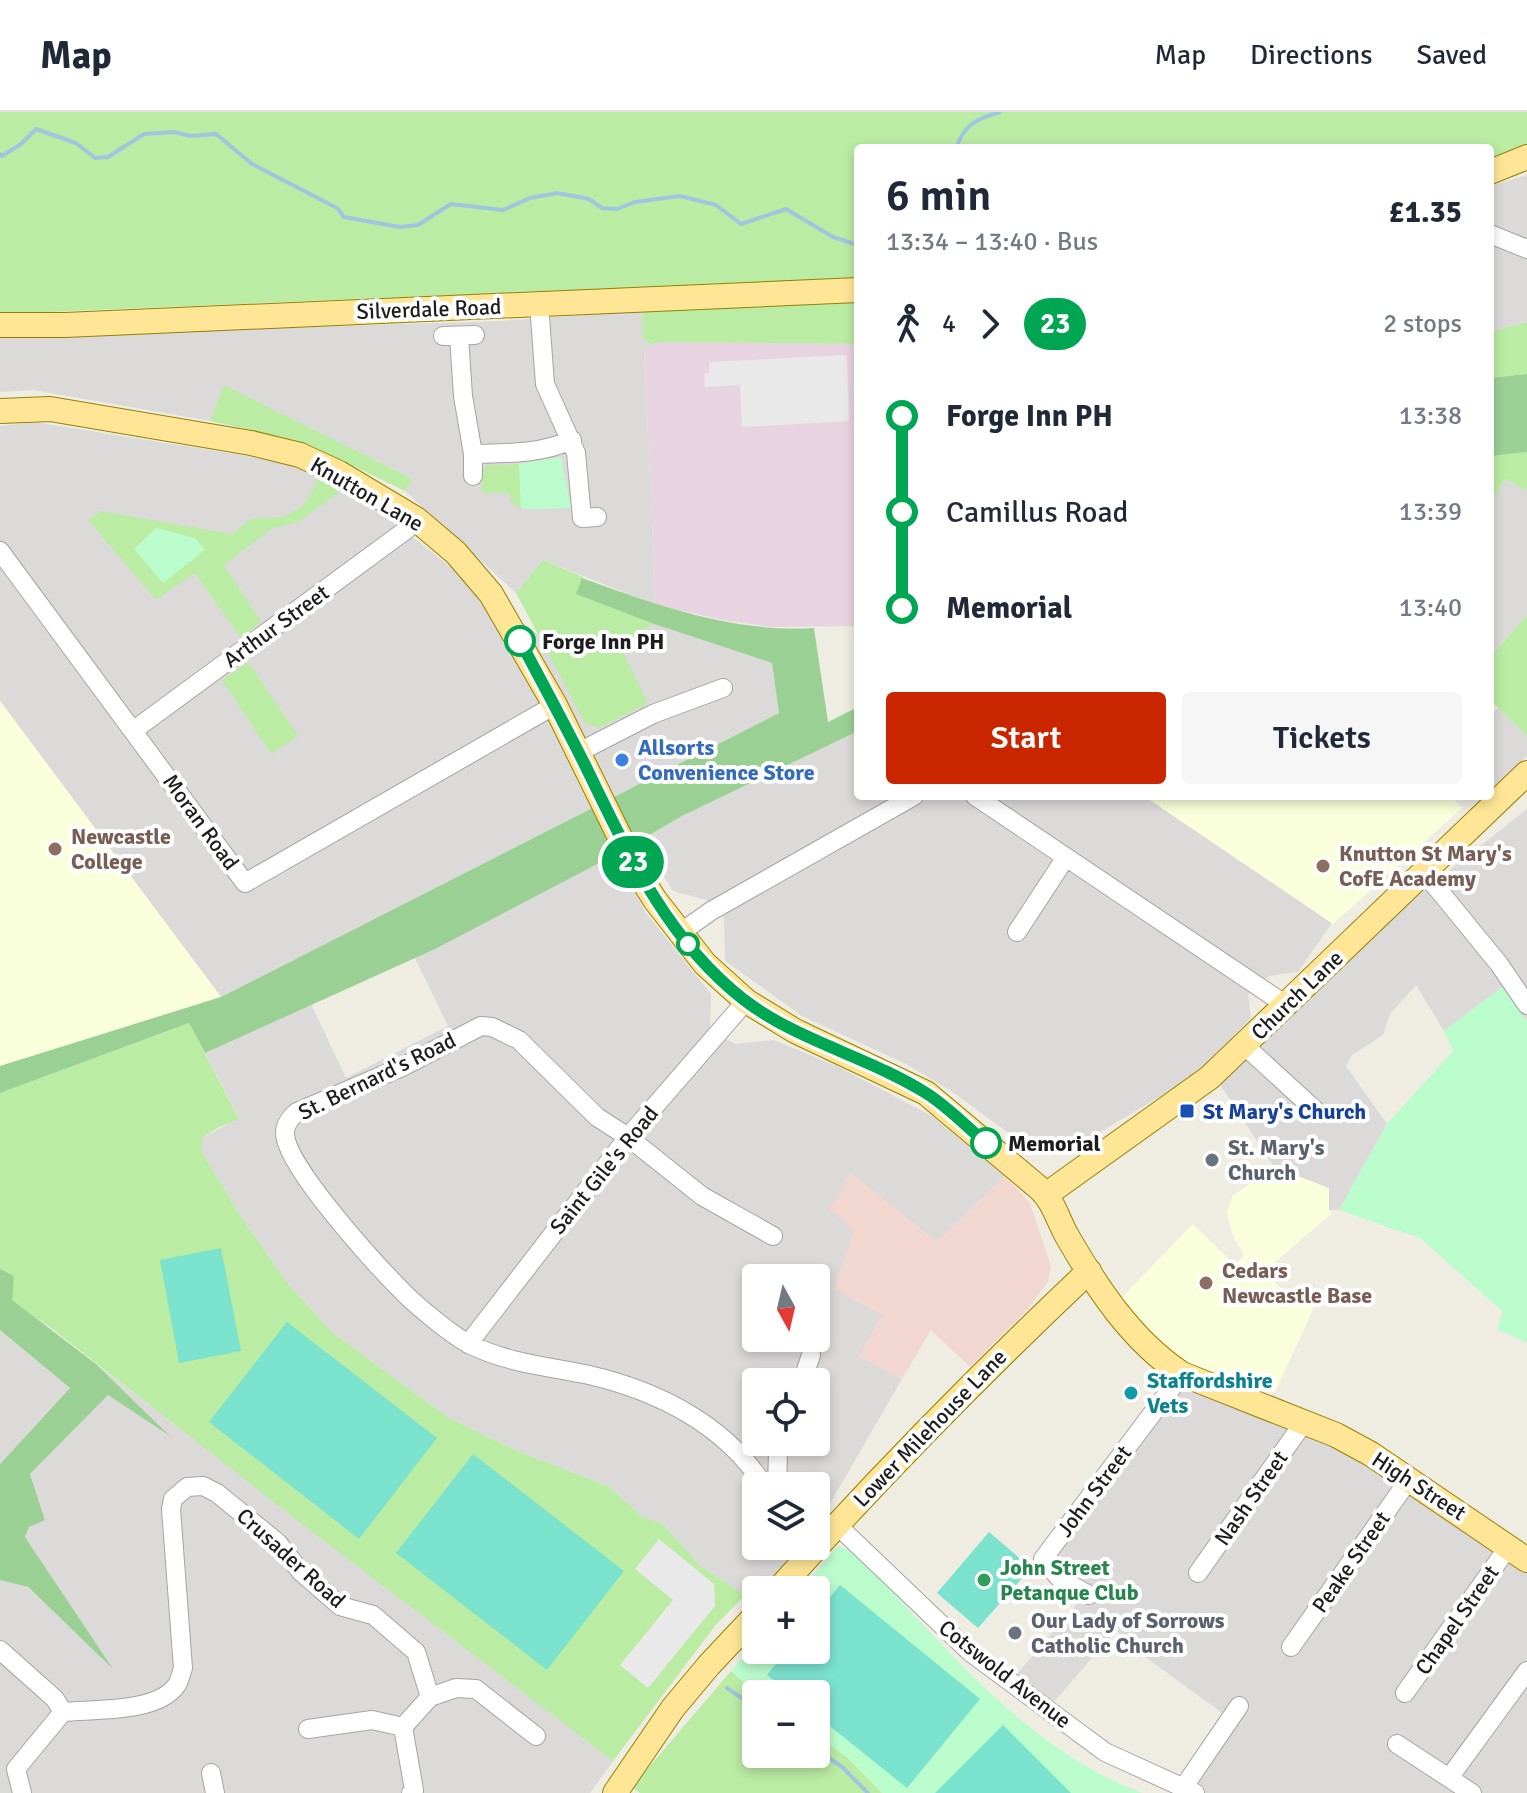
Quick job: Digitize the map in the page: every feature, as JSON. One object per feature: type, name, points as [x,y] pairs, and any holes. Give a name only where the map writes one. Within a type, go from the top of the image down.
[{"type":"main road","points":[[1494,170],[1527,157]]},
{"type":"main road","name":"Silverdale Road","points":[[0,325],[65,325],[854,290]]},
{"type":"main road","name":"Knutton Lane","points":[[0,411],[50,409],[251,443],[300,455],[339,473],[416,519],[456,553],[491,594],[555,705],[627,846],[634,866],[655,900],[715,974],[746,1001],[795,1031],[926,1093],[1047,1194]]},
{"type":"main road","name":"Church Lane","points":[[1047,1194],[1209,1078],[1527,773]]},
{"type":"main road","points":[[1047,1194],[1066,1234],[1128,1327],[1161,1361],[1182,1374]]},
{"type":"main road","name":"Lower Milehouse Lane","points":[[830,1531],[1014,1341],[1089,1271]]},
{"type":"main road","name":"High Street","points":[[1182,1374],[1336,1435],[1410,1478],[1518,1553]]},
{"type":"main road","points":[[621,1791],[673,1708],[742,1630]]},
{"type":"street","points":[[1494,236],[1527,249]]},
{"type":"street","points":[[539,304],[545,384],[572,440],[579,466],[582,518],[597,517]]},
{"type":"street","points":[[459,335],[473,476]]},
{"type":"street","points":[[473,454],[531,452],[551,449],[572,440]]},
{"type":"street","name":"Arthur Street","points":[[134,730],[406,530],[416,519]]},
{"type":"street","name":"Moran Road","points":[[0,551],[245,883],[555,705]]},
{"type":"street","points":[[579,752],[653,714],[723,688]]},
{"type":"street","points":[[680,933],[711,911],[907,800]]},
{"type":"street","points":[[981,800],[1286,1005]]},
{"type":"street","points":[[1017,932],[1066,857]]},
{"type":"street","points":[[1423,871],[1499,964],[1527,1005]]},
{"type":"street","name":"Saint Gile's Road","points":[[468,1344],[628,1137],[746,1001]]},
{"type":"street","name":"St. Bernard's Road","points":[[628,1137],[597,1117],[519,1040],[492,1027],[481,1026],[402,1067],[297,1112],[284,1131],[290,1152],[325,1202],[405,1294],[468,1344],[517,1363],[587,1375],[653,1395],[709,1426],[745,1457],[755,1472]]},
{"type":"street","points":[[1245,1046],[1316,1111]]},
{"type":"street","points":[[628,1137],[702,1196],[773,1236]]},
{"type":"street","points":[[807,1368],[811,1355]]},
{"type":"street","name":"John Street","points":[[1089,1595],[1060,1579],[1043,1559],[1182,1374]]},
{"type":"street","name":"Nash Street","points":[[1198,1573],[1304,1422]]},
{"type":"street","name":"Peake Street","points":[[1291,1647],[1410,1478]]},
{"type":"street","name":"Crusader Road","points":[[63,1712],[145,1705],[164,1697],[177,1685],[183,1668],[171,1509],[173,1499],[194,1485],[217,1493],[254,1523],[278,1543],[301,1572],[340,1606],[373,1615],[386,1625],[419,1656],[430,1697]]},
{"type":"street","name":"Cotswold Avenue","points":[[837,1525],[970,1652],[1105,1752],[1189,1790]]},
{"type":"street","name":"Chapel Street","points":[[1405,1693],[1518,1553]]},
{"type":"street","points":[[0,1650],[55,1699],[63,1712],[8,1769],[22,1793]]},
{"type":"street","points":[[1449,1778],[1527,1671]]},
{"type":"street","points":[[403,1727],[430,1697],[456,1688],[476,1689],[536,1736]]},
{"type":"street","points":[[485,1721],[497,1706]]},
{"type":"street","points":[[1189,1790],[1239,1706]]},
{"type":"street","points":[[308,1729],[372,1720],[403,1727]]},
{"type":"street","points":[[403,1727],[414,1792]]},
{"type":"street","points":[[1397,1744],[1472,1793]]},
{"type":"street","points":[[211,1773],[215,1793]]},
{"type":"shaded area","points":[[1527,175],[1527,322],[1494,331],[1494,185]]},
{"type":"shaded area","points":[[642,311],[643,337],[652,350],[644,351],[656,605],[543,560],[516,593],[405,491],[413,479],[224,386],[210,421],[33,390],[0,392],[0,337],[500,321]]},
{"type":"shaded area","points":[[659,342],[854,344],[854,626],[770,627],[656,605],[644,350],[651,350],[651,345]]},
{"type":"shaded area","points":[[847,355],[849,421],[742,427],[740,385],[705,387],[704,374],[709,373],[709,362]]},
{"type":"shaded area","points":[[35,422],[296,464],[379,511],[541,637],[586,723],[618,643],[654,624],[772,663],[779,713],[221,997],[0,701],[0,426]]},
{"type":"shaded area","points":[[1505,479],[1527,491],[1527,615],[1494,652],[1494,497]]},
{"type":"shaded area","name":"Newcastle College","points":[[0,701],[221,997],[0,1066]]},
{"type":"shaded area","points":[[1499,707],[1527,736],[1527,756],[1494,791],[1494,712]]},
{"type":"shaded area","points":[[854,733],[854,800],[1150,800],[1332,923],[1298,972],[1269,976],[1248,995],[1251,1018],[1190,1079],[1063,1154],[1024,1144],[951,1091],[906,1064],[802,1016],[725,961],[724,919],[706,900],[673,891],[641,840],[682,816]]},
{"type":"shaded area","name":"Knutton St Mary's CofE Academy","points":[[1150,800],[1455,800],[1462,808],[1333,924]]},
{"type":"shaded area","points":[[1527,809],[1527,1022],[1502,988],[1444,1031],[1416,985],[1390,1014],[1383,1035],[1352,1055],[1346,1066],[1387,1124],[1339,1210],[1329,1210],[1328,1188],[1274,1167],[1219,1083],[1411,901]]},
{"type":"shaded area","points":[[614,855],[646,913],[711,994],[710,1029],[735,1044],[774,1040],[837,1066],[932,1116],[1005,1176],[937,1242],[850,1174],[831,1209],[854,1230],[883,1315],[859,1356],[902,1379],[830,1504],[830,1472],[742,1472],[742,1560],[788,1560],[773,1576],[742,1576],[742,1593],[699,1566],[663,1524],[643,1517],[608,1486],[515,1450],[449,1418],[333,1333],[287,1283],[240,1215],[202,1152],[202,1138],[239,1118],[205,1053],[311,1004],[346,1078],[448,1026],[415,958]]},
{"type":"shaded area","name":"Cedars Newcastle Base","points":[[1274,1167],[1329,1188],[1329,1210],[1332,1213],[1265,1271],[1286,1294],[1317,1301],[1275,1392],[1243,1389],[1180,1360],[1144,1332],[1121,1298],[1193,1224],[1235,1265],[1244,1256],[1232,1233],[1227,1213],[1232,1196]]},
{"type":"shaded area","points":[[851,1173],[937,1242],[1005,1176],[1030,1203],[1051,1266],[1048,1282],[1026,1311],[970,1367],[931,1330],[902,1379],[859,1356],[883,1315],[834,1289],[854,1231],[830,1209]]},
{"type":"shaded area","points":[[221,1248],[241,1351],[179,1363],[160,1260]]},
{"type":"shaded area","points":[[287,1322],[437,1438],[359,1539],[209,1422]]},
{"type":"shaded area","points":[[0,1330],[70,1388],[0,1464]]},
{"type":"shaded area","points":[[96,1364],[613,1761],[590,1793],[0,1793],[0,1580],[27,1587],[110,1665],[25,1537],[29,1527],[45,1519],[30,1474],[108,1395],[166,1432]]},
{"type":"shaded area","points":[[1186,1384],[1328,1439],[1411,1487],[1527,1573],[1527,1793],[1190,1793],[1237,1724],[1144,1656],[1116,1630],[1054,1702],[1016,1675],[1079,1601],[1087,1603],[1095,1592],[1050,1558]]},
{"type":"shaded area","points":[[473,1454],[624,1571],[547,1670],[396,1553]]},
{"type":"shaded area","name":"John Street Petanque Club","points":[[989,1532],[1031,1568],[978,1628],[937,1593]]},
{"type":"shaded area","points":[[659,1539],[714,1584],[715,1606],[648,1688],[620,1665],[673,1600],[635,1569]]},
{"type":"shaded area","points":[[840,1585],[980,1699],[907,1788],[830,1726],[830,1680],[773,1680],[767,1675],[776,1664],[830,1664],[830,1597]]},
{"type":"shaded area","points":[[1003,1725],[1071,1793],[935,1793]]},
{"type":"green space","points":[[0,112],[1527,112],[1527,144],[1494,156],[1494,144],[854,144],[854,278],[0,314]]},
{"type":"green space","points":[[854,300],[854,344],[659,342],[651,345],[643,337],[642,311]]},
{"type":"green space","points":[[1527,322],[1527,374],[1494,378],[1494,331]]},
{"type":"green space","points":[[1527,374],[1527,452],[1494,456],[1494,378]]},
{"type":"green space","points":[[224,385],[413,479],[405,491],[312,446],[210,421]]},
{"type":"green space","points":[[1527,452],[1527,491],[1505,479],[1494,497],[1494,455]]},
{"type":"green space","points":[[561,457],[571,508],[521,509],[519,464]]},
{"type":"green space","points":[[519,464],[521,509],[510,501],[509,493],[481,493],[484,468],[488,465]]},
{"type":"green space","points":[[317,476],[342,490],[300,521],[271,529],[224,565],[261,622],[241,638],[195,573],[156,600],[88,520],[101,511],[231,534],[252,519],[284,517],[302,507],[315,486]]},
{"type":"green space","points":[[156,528],[195,538],[205,550],[163,583],[134,549]]},
{"type":"green space","points":[[543,560],[583,577],[577,594],[654,624],[618,643],[648,703],[599,728],[585,723],[516,593]]},
{"type":"green space","points":[[582,578],[696,615],[754,626],[814,628],[828,722],[854,709],[854,733],[682,816],[435,949],[205,1053],[189,1023],[0,1093],[0,1066],[221,997],[779,713],[772,663],[576,594]]},
{"type":"green space","points":[[1527,615],[1527,736],[1494,704],[1494,652]]},
{"type":"green space","points":[[248,662],[298,736],[271,754],[222,680]]},
{"type":"green space","points":[[1502,987],[1527,1022],[1527,1343],[1497,1329],[1503,1312],[1420,1238],[1339,1210],[1387,1124],[1453,1051],[1444,1031]]},
{"type":"green space","points":[[189,1023],[239,1119],[202,1138],[202,1152],[240,1215],[287,1283],[333,1333],[449,1418],[515,1450],[608,1486],[643,1517],[663,1524],[700,1566],[742,1593],[742,1598],[715,1626],[613,1761],[51,1328],[0,1294],[0,1093]]},
{"type":"green space","points":[[0,1269],[14,1276],[12,1300],[96,1364],[170,1436],[108,1395],[30,1474],[45,1520],[29,1527],[25,1537],[113,1669],[28,1587],[0,1580],[0,1464],[70,1388],[0,1330]]},
{"type":"green space","points":[[838,1546],[855,1552],[952,1655],[1022,1721],[1099,1774],[1142,1793],[882,1793],[848,1758],[830,1744],[830,1680],[742,1681],[731,1671],[742,1658],[742,1664],[830,1664],[830,1576],[812,1576],[826,1560],[830,1560]]},
{"type":"green space","points":[[731,1671],[742,1681],[742,1768],[830,1768],[830,1744],[848,1758],[882,1793],[640,1793],[632,1787]]},
{"type":"waterway","points":[[958,144],[972,124],[1000,112]]},
{"type":"waterway","points":[[0,154],[2,156],[21,144],[36,129],[76,143],[95,158],[108,157],[144,134],[216,134],[252,164],[337,208],[344,217],[400,227],[418,225],[451,204],[503,210],[530,198],[557,193],[589,199],[602,208],[617,209],[635,202],[680,196],[716,205],[741,224],[786,209],[833,237],[854,244]]},
{"type":"waterway","points":[[727,1688],[742,1698]]},
{"type":"waterway","points":[[830,1759],[868,1793]]},
{"type":"bus line","name":"23","points":[[520,641],[627,846],[634,866],[655,900],[705,964],[746,1001],[795,1031],[926,1093],[986,1143]]},
{"type":"place","name":"Forge Inn PH","points":[[520,641]]},
{"type":"place","name":"Allsorts Convenience Store","points":[[622,760]]},
{"type":"place","name":"Newcastle College","points":[[55,849]]},
{"type":"place","name":"Knutton St Mary's CofE Academy","points":[[1323,866]]},
{"type":"place","name":"St Mary's Church","points":[[1187,1111]]},
{"type":"place","name":"Memorial","points":[[986,1143]]},
{"type":"place","name":"St. Mary's Church","points":[[1212,1160]]},
{"type":"place","name":"Cedars Newcastle Base","points":[[1206,1283]]},
{"type":"place","name":"Staffordshire Vets","points":[[1131,1393]]},
{"type":"place","name":"John Street Petanque Club","points":[[984,1580]]},
{"type":"place","name":"Our Lady of Sorrows Catholic Church","points":[[1015,1633]]}]
